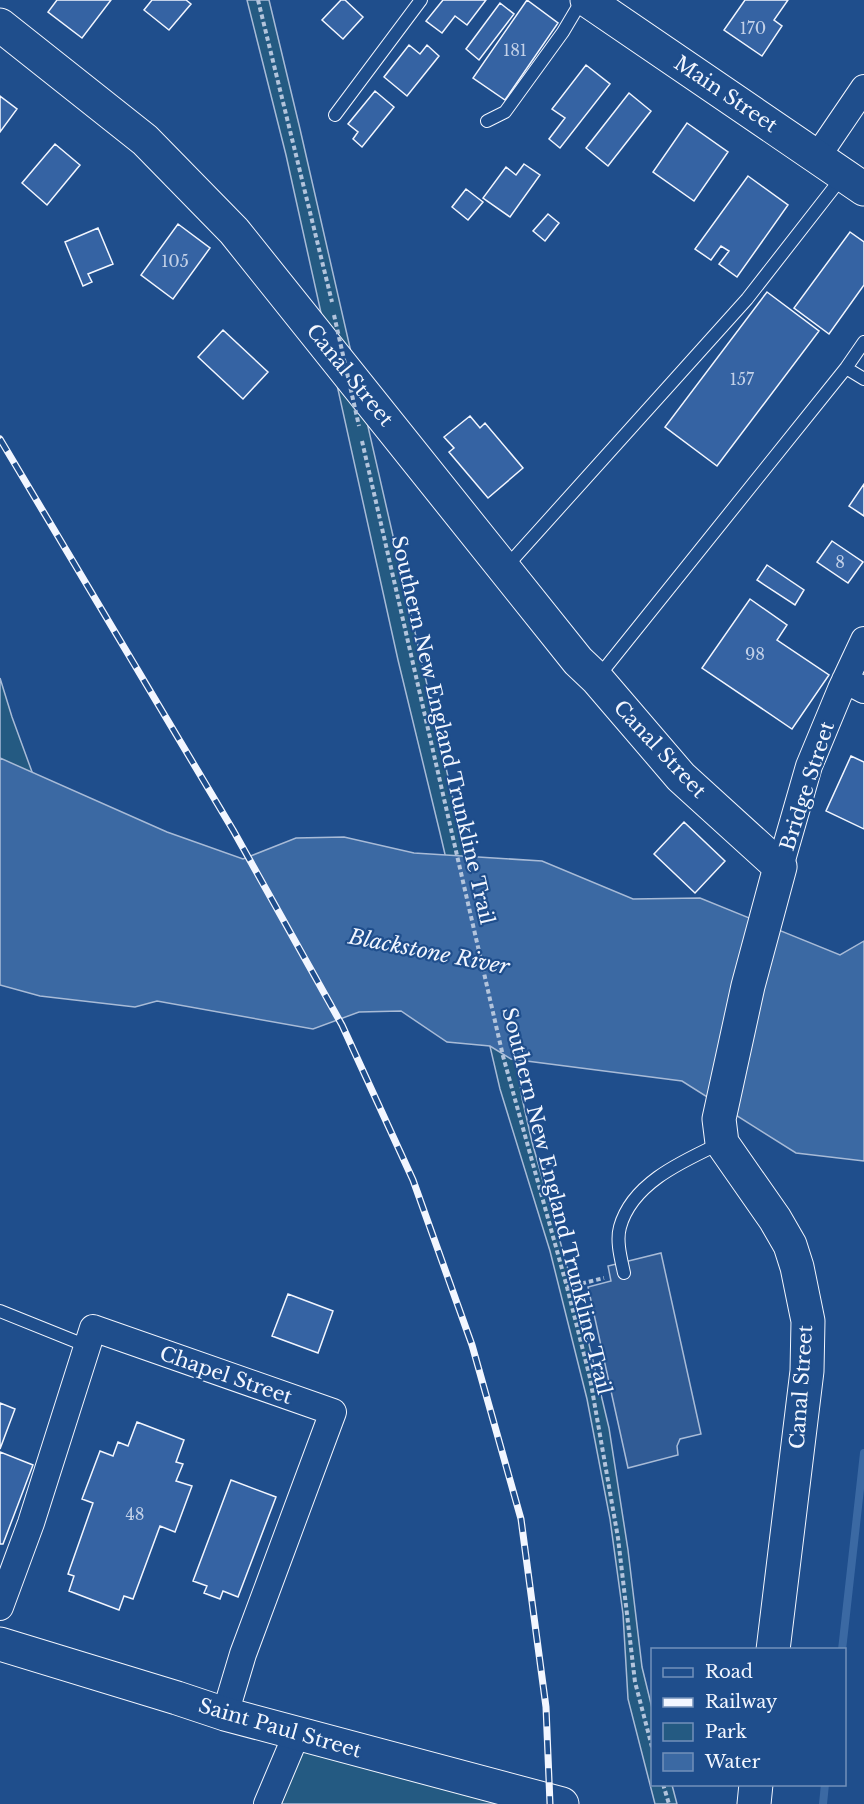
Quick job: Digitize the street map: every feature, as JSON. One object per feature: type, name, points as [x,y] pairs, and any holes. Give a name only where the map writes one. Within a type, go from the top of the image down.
[{"type":"street","name":"Main Street","points":[[587,0],[854,182]]},
{"type":"street","name":"Canal Street","points":[[0,25],[145,140],[234,231],[578,661],[597,679],[681,777],[776,881]]},
{"type":"street","points":[[818,157],[864,88]]},
{"type":"street","name":"Bridge Street","points":[[776,881],[809,766],[855,685],[864,640]]},
{"type":"street","points":[[720,1131],[748,986],[776,881]]},
{"type":"street","name":"Canal Street","points":[[720,1131],[790,1245],[808,1321],[807,1371],[772,1648]]},
{"type":"street","name":"Chapel Street","points":[[87,1346],[93,1328],[333,1412],[243,1654],[225,1714]]},
{"type":"street","points":[[0,1606],[32,1523],[87,1346]]},
{"type":"street","name":"Saint Paul Street","points":[[0,1644],[225,1714],[562,1804]]},
{"type":"street","points":[[267,1804],[297,1733]]},
{"type":"street","points":[[754,1804],[756,1786]]},
{"type":"lane","points":[[334,115],[421,0]]},
{"type":"lane","points":[[487,121],[505,112],[563,32],[582,0]]},
{"type":"lane","points":[[504,569],[854,182]]},
{"type":"lane","points":[[597,679],[846,368],[864,342]]},
{"type":"lane","points":[[846,368],[864,379]]},
{"type":"lane","points":[[624,1273],[619,1229],[632,1204],[642,1191],[661,1176],[696,1155],[720,1131]]},
{"type":"lane","points":[[0,1311],[87,1346]]},
{"type":"path","name":"Southern New England Trunkline Trail","points":[[258,0],[334,315],[503,1056],[590,1378],[618,1538],[635,1682],[651,1744]]},
{"type":"path","points":[[567,1287],[624,1273]]},
{"type":"path","points":[[663,1786],[669,1804]]},
{"type":"green space","points":[[247,0],[269,0],[300,129],[473,886],[517,1063],[532,1142],[588,1340],[609,1428],[628,1550],[642,1667],[651,1704],[651,1786],[672,1786],[677,1804],[655,1804],[628,1699],[623,1614],[610,1519],[587,1399],[550,1251],[500,1089],[398,660],[286,155]]},
{"type":"green space","points":[[0,678],[47,813],[0,826]]},
{"type":"green space","points":[[282,1745],[535,1804],[264,1804]]},
{"type":"shaded area","points":[[661,1253],[701,1434],[680,1439],[677,1446],[678,1455],[628,1468],[588,1287],[611,1281],[608,1266]]},
{"type":"water","name":"Blackstone River","points":[[0,758],[167,832],[243,859],[296,838],[344,837],[414,853],[542,861],[633,899],[700,898],[840,955],[864,941],[864,1161],[796,1153],[682,1081],[511,1059],[490,1046],[447,1042],[401,1011],[359,1012],[313,1029],[157,1001],[135,1007],[40,996],[0,985]]},
{"type":"building","points":[[57,0],[111,0],[82,38],[48,12]]},
{"type":"building","points":[[152,0],[186,0],[191,4],[169,30],[144,10]]},
{"type":"building","points":[[341,0],[345,0],[363,17],[343,39],[322,20]]},
{"type":"building","points":[[443,0],[486,0],[467,25],[455,16],[442,33],[426,21]]},
{"type":"building","points":[[527,0],[558,23],[505,100],[473,78]]},
{"type":"building","points":[[745,0],[788,0],[774,20],[782,26],[762,56],[724,30]]},
{"type":"building","points":[[500,3],[514,14],[479,60],[466,49]]},
{"type":"building","points":[[409,45],[420,54],[427,45],[439,56],[407,96],[384,77]]},
{"type":"building","points":[[586,65],[610,84],[560,148],[549,139],[565,118],[552,109]]},
{"type":"building","points":[[375,91],[394,107],[362,147],[353,139],[358,132],[348,124]]},
{"type":"building","points":[[629,93],[651,111],[608,166],[586,148]]},
{"type":"building","points":[[0,96],[17,109],[0,132]]},
{"type":"building","points":[[687,123],[728,152],[694,201],[653,172]]},
{"type":"building","points":[[55,144],[80,165],[47,205],[22,183]]},
{"type":"building","points":[[524,164],[540,175],[510,217],[483,198],[506,167],[516,175]]},
{"type":"building","points":[[748,176],[788,205],[737,277],[719,264],[729,251],[721,246],[711,260],[695,249]]},
{"type":"building","points":[[466,189],[483,202],[468,220],[452,207]]},
{"type":"building","points":[[548,214],[559,223],[545,241],[533,231]]},
{"type":"building","points":[[178,224],[210,248],[173,299],[141,275]]},
{"type":"building","points":[[98,228],[113,264],[88,274],[92,282],[83,286],[65,242]]},
{"type":"building","points":[[850,232],[864,242],[864,285],[829,334],[794,308]]},
{"type":"building","points":[[767,292],[819,331],[717,466],[665,427]]},
{"type":"building","points":[[223,330],[268,372],[243,399],[198,357]]},
{"type":"building","points":[[470,416],[480,428],[485,423],[523,468],[488,498],[449,452],[454,448],[444,437]]},
{"type":"building","points":[[864,484],[864,516],[849,506]]},
{"type":"building","points":[[832,541],[863,562],[848,583],[817,562]]},
{"type":"building","points":[[767,565],[804,590],[795,605],[757,580]]},
{"type":"building","points":[[750,599],[787,625],[777,640],[829,675],[792,729],[702,668]]},
{"type":"building","points":[[851,756],[864,762],[864,829],[826,811]]},
{"type":"building","points":[[684,822],[725,861],[695,893],[654,854]]},
{"type":"building","points":[[288,1294],[333,1311],[318,1353],[272,1336]]},
{"type":"building","points":[[0,1403],[15,1409],[0,1449]]},
{"type":"building","points":[[137,1422],[184,1440],[176,1462],[183,1464],[176,1481],[192,1486],[175,1532],[160,1526],[133,1599],[124,1596],[119,1610],[69,1591],[74,1576],[68,1574],[93,1503],[82,1499],[100,1451],[113,1456],[118,1442],[128,1446]]},
{"type":"building","points":[[0,1452],[33,1465],[3,1544],[0,1544]]},
{"type":"building","points":[[231,1480],[276,1497],[238,1597],[223,1591],[220,1599],[204,1593],[207,1586],[193,1581]]},
{"type":"waterway","points":[[842,1648],[864,1453]]},
{"type":"waterway","points":[[823,1804],[825,1786]]},
{"type":"railway","points":[[0,439],[233,830],[342,1025],[413,1180],[472,1345],[521,1519],[546,1707],[550,1804]]}]
